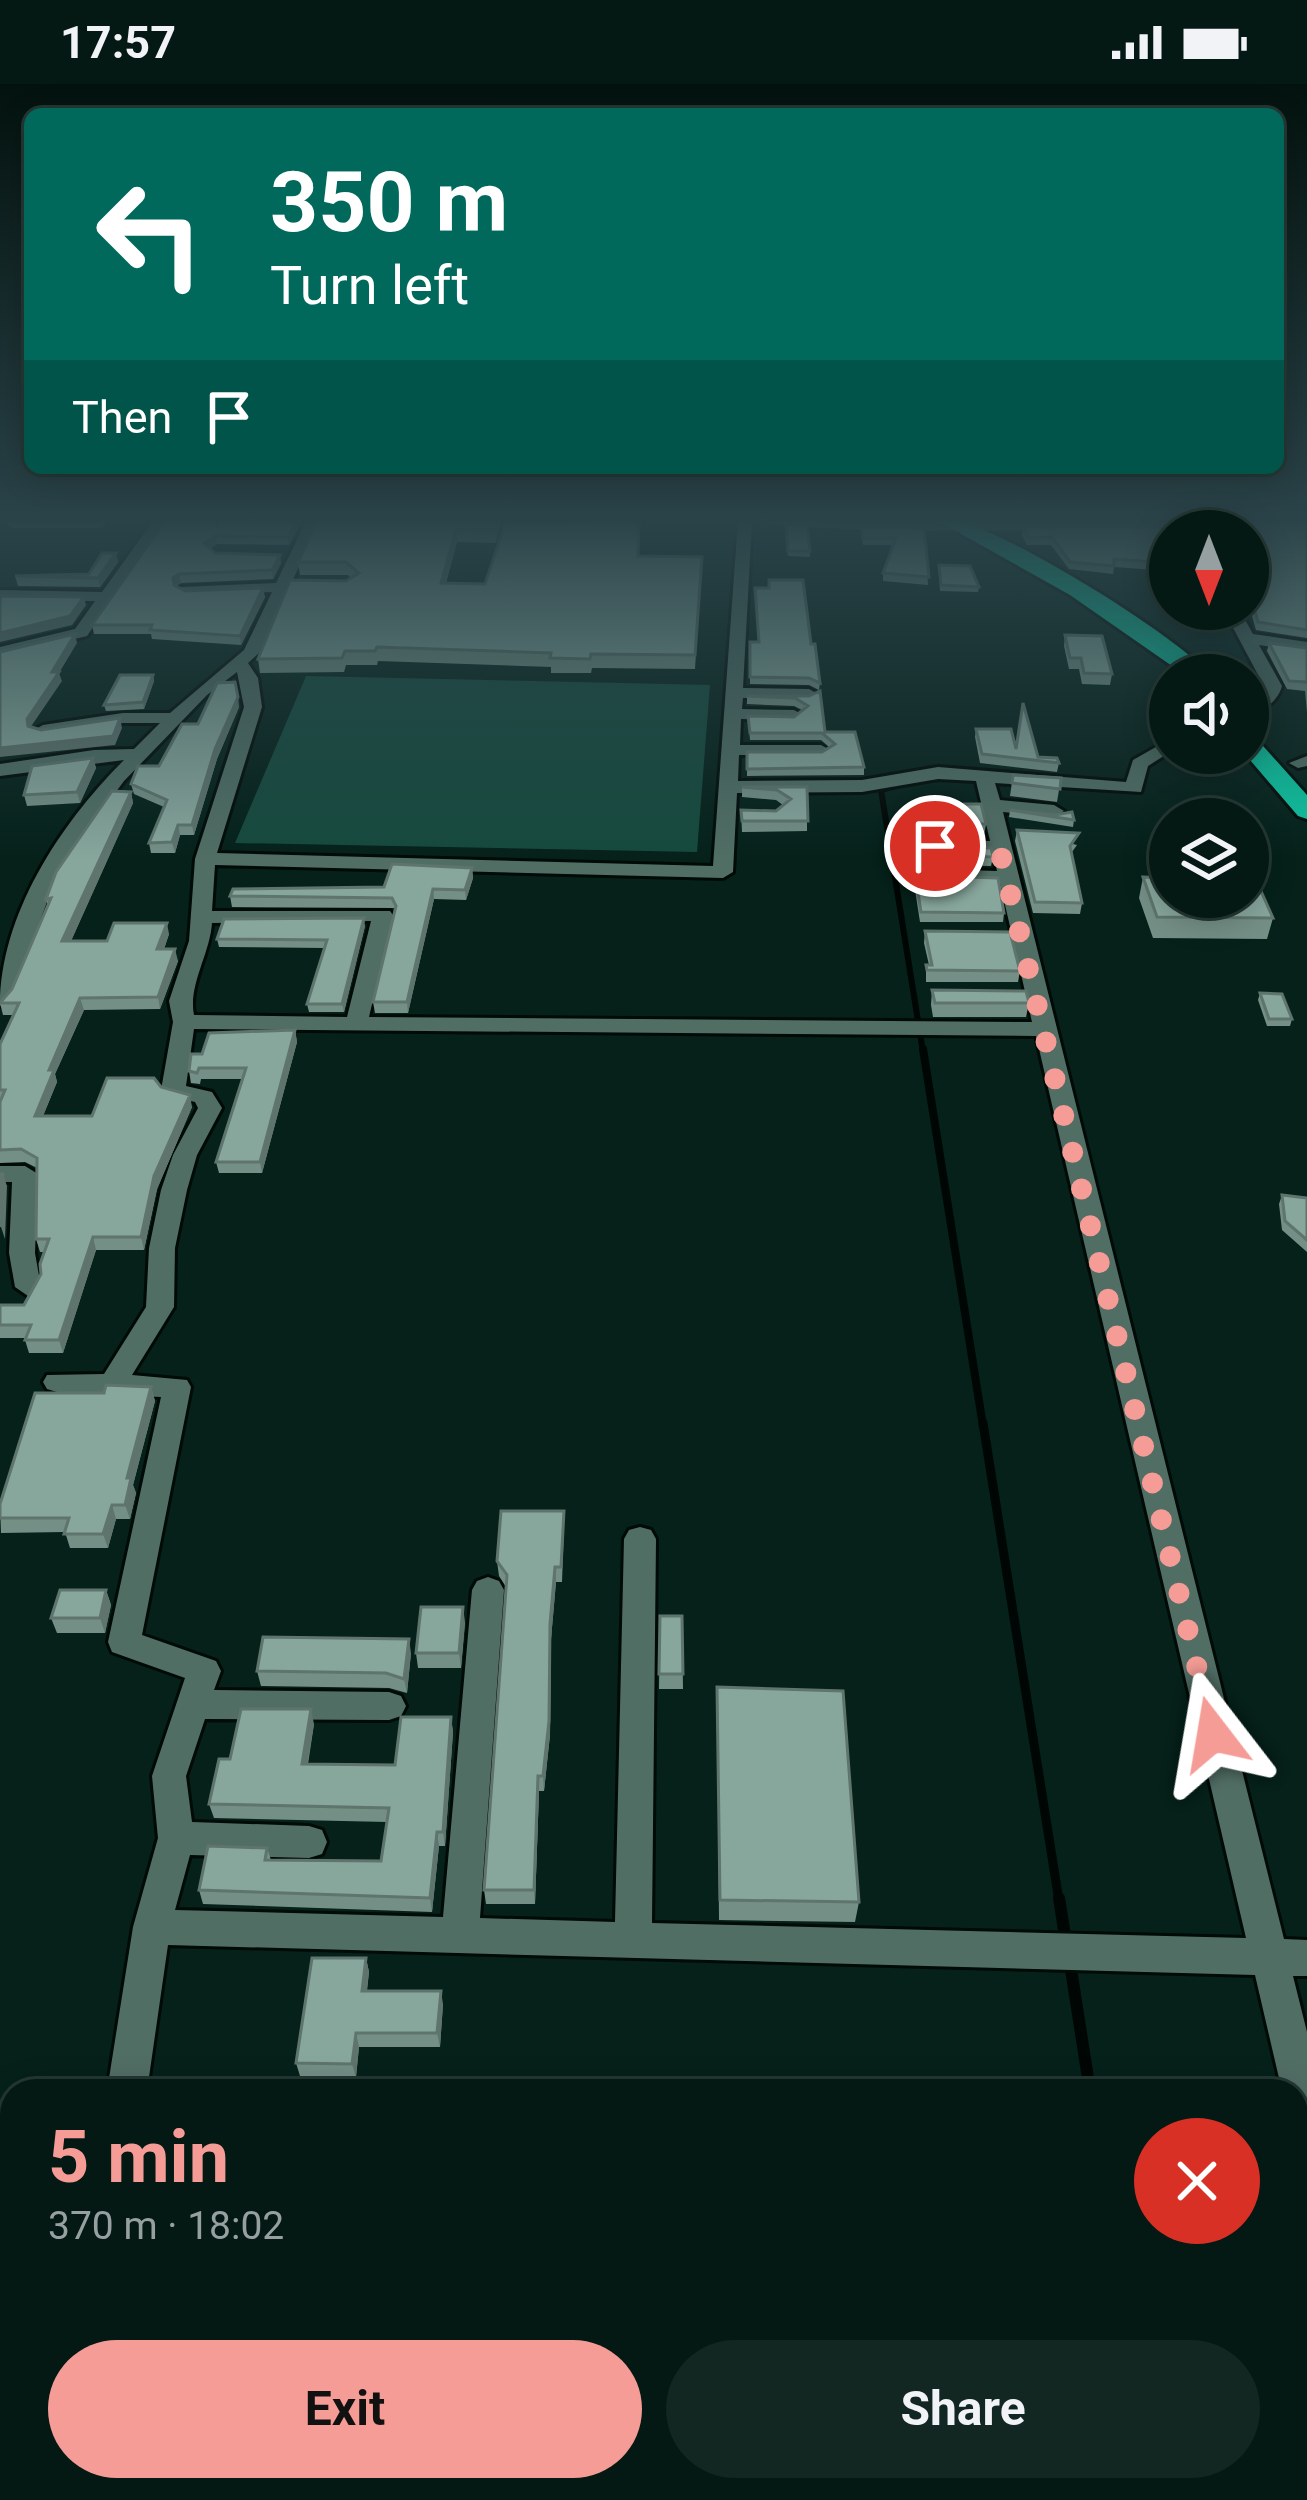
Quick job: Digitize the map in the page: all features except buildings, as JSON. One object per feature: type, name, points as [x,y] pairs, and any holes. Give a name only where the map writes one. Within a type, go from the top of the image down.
[{"type":"highway","points":[[1109,634],[1149,662]]},
{"type":"highway","points":[[1146,634],[1173,654]]},
{"type":"highway","points":[[1269,732],[1304,765]]},
{"type":"highway","points":[[1269,767],[1307,811]]},
{"type":"street","points":[[0,652],[78,634]]},
{"type":"street","points":[[0,999],[50,866],[100,798],[140,754],[174,718],[240,663],[262,634]]},
{"type":"street","points":[[205,859],[722,872],[734,810],[728,787],[738,634]]},
{"type":"street","points":[[1244,634],[1255,654]]},
{"type":"street","points":[[1246,638],[1307,647]]},
{"type":"street","points":[[110,1384],[160,1307],[162,1248],[173,1190],[210,1108],[204,1097],[173,1090],[184,1022],[180,1001],[200,940],[205,859],[253,707],[250,678],[240,663]]},
{"type":"street","points":[[733,704],[809,694]]},
{"type":"street","points":[[733,704],[794,715]]},
{"type":"street","points":[[43,730],[123,718],[174,718]]},
{"type":"street","points":[[730,750],[821,750]]},
{"type":"street","points":[[0,770],[94,755],[140,754]]},
{"type":"street","points":[[728,787],[862,786],[929,774],[1134,788],[1139,764],[1149,758]]},
{"type":"street","points":[[984,775],[988,805],[1002,835],[1009,933],[1022,994],[1043,1029],[1298,2079]]},
{"type":"street","points":[[988,805],[1054,812]]},
{"type":"street","points":[[903,846],[1002,835]]},
{"type":"street","points":[[934,875],[1006,877]]},
{"type":"street","points":[[199,916],[383,915],[356,1024]]},
{"type":"street","points":[[184,1022],[1043,1029]]},
{"type":"street","points":[[0,1174],[25,1174],[22,1236],[28,1287]]},
{"type":"street","points":[[56,1382],[177,1387],[124,1642],[204,1672],[169,1776],[176,1838],[152,1927],[130,2079]]},
{"type":"street","points":[[633,1941],[640,1539]]},
{"type":"street","points":[[460,1937],[488,1590]]},
{"type":"street","points":[[193,1704],[388,1706]]},
{"type":"street","points":[[176,1838],[309,1842]]},
{"type":"street","points":[[152,1927],[1307,1958]]},
{"type":"green space","points":[[306,676],[710,685],[697,852],[235,843]]},
{"type":"waterway","points":[[898,785],[881,790],[923,1052]]},
{"type":"waterway","points":[[923,1049],[983,1426]]},
{"type":"waterway","points":[[983,1423],[1059,1901]]},
{"type":"waterway","points":[[1059,1898],[1066,1942]]},
{"type":"waterway","points":[[1070,1963],[1088,2079]]},
{"type":"route","points":[[935,846],[999,847],[1213,1734]]}]
